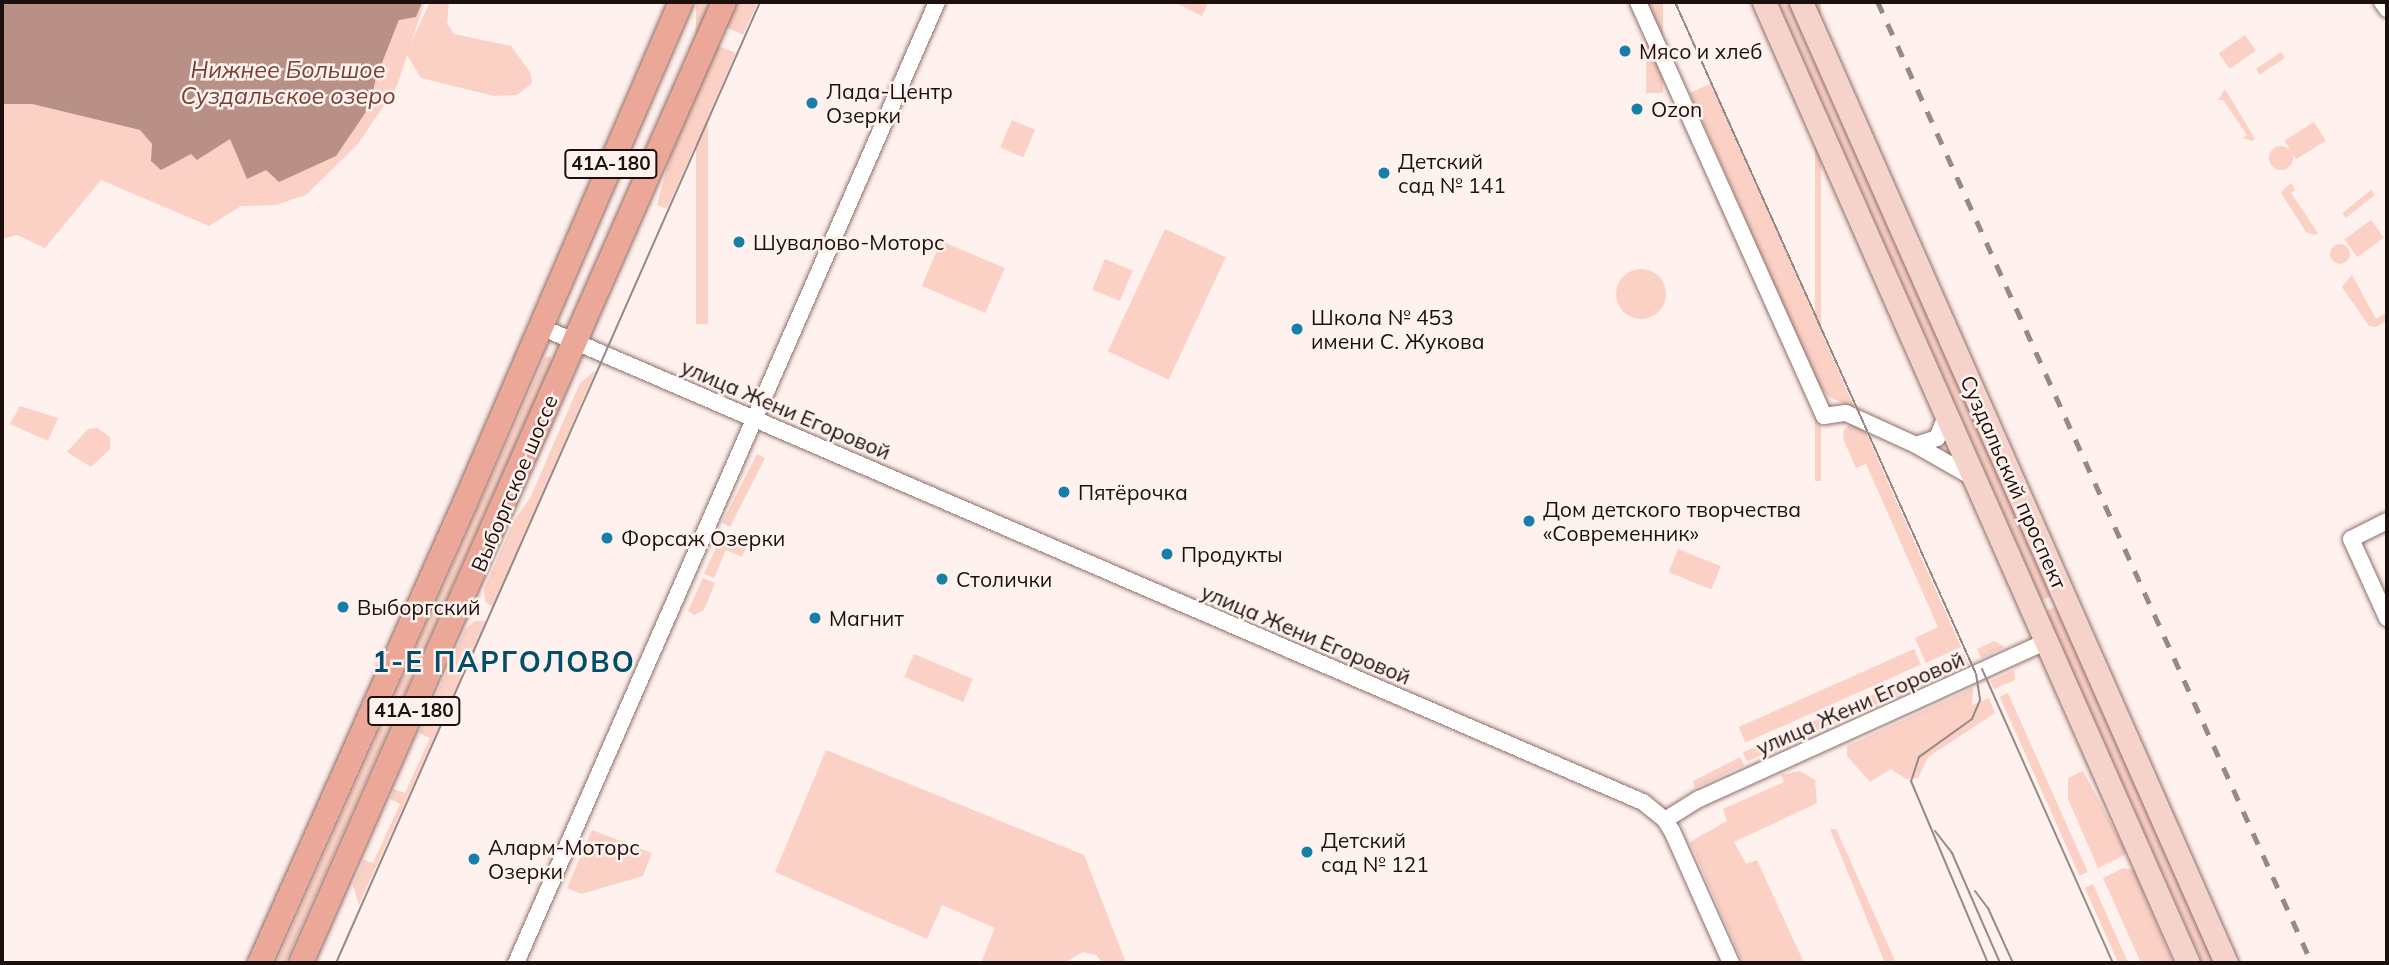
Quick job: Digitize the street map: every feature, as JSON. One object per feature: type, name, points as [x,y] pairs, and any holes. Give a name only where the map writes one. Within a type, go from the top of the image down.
[{"type":"main road","name":"Выборгское шоссе","points":[[260,963],[541,327],[681,2]]},
{"type":"main road","name":"Выборгское шоссе","points":[[301,963],[724,2]]},
{"type":"main road","name":"Суздальский проспект","points":[[1764,2],[2188,963]]},
{"type":"main road","name":"Суздальский проспект","points":[[1801,2],[2226,963]]},
{"type":"street","points":[[516,963],[937,2]]},
{"type":"street","points":[[1638,2],[1824,416],[1846,413],[1916,444],[1972,477]]},
{"type":"street","points":[[2382,2],[2387,9]]},
{"type":"street","name":"улица Жени Егоровой","points":[[541,327],[1643,802],[1665,820],[1699,799],[2045,642]]},
{"type":"street","points":[[1916,444],[1937,438],[1946,416]]},
{"type":"street","points":[[2387,521],[2351,540],[2387,618]]},
{"type":"street","points":[[1665,820],[1731,963]]},
{"type":"shaded area","points":[[421,2],[425,2],[410,45],[430,2],[449,2],[447,23],[454,34],[511,46],[530,72],[532,83],[517,95],[494,96],[421,78],[407,55],[397,86],[358,144],[306,195],[276,205],[241,206],[209,226],[101,180],[45,248],[17,235],[2,239],[2,104],[32,104],[140,130],[152,144],[175,159],[191,154],[198,159],[230,138],[370,106],[376,78],[399,20]]},
{"type":"shaded area","points":[[696,2],[708,2],[708,324],[696,324]]},
{"type":"shaded area","points":[[737,2],[758,2],[743,35],[726,27]]},
{"type":"shaded area","points":[[1174,2],[1208,2],[1202,16]]},
{"type":"shaded area","points":[[1646,2],[1663,2],[1663,93],[1646,93]]},
{"type":"shaded area","points":[[1778,2],[1788,2],[2052,596],[2042,600]]},
{"type":"shaded area","points":[[1815,2],[1821,2],[1821,481],[1815,481]]},
{"type":"shaded area","points":[[2245,35],[2256,51],[2230,69],[2219,53]]},
{"type":"shaded area","points":[[718,46],[736,53],[667,209],[657,205],[670,157]]},
{"type":"shaded area","points":[[2281,52],[2285,58],[2260,75],[2256,69]]},
{"type":"shaded area","points":[[1712,83],[1855,409],[1828,396],[1818,384],[1690,93]]},
{"type":"shaded area","points":[[2225,89],[2255,139],[2252,141],[2243,138],[2247,135],[2223,100],[2218,100]]},
{"type":"shaded area","points":[[1012,120],[1035,130],[1023,157],[1000,148]]},
{"type":"shaded area","points":[[2314,122],[2326,141],[2296,159],[2284,141]]},
{"type":"shaded area","points":[[2281,146],[2290,149],[2293,158],[2290,167],[2281,170],[2272,167],[2269,158],[2272,149]]},
{"type":"shaded area","points":[[2291,183],[2295,190],[2291,193],[2318,233],[2315,235],[2306,232],[2281,192]]},
{"type":"shaded area","points":[[2371,190],[2375,195],[2346,218],[2342,213]]},
{"type":"shaded area","points":[[2371,220],[2384,238],[2357,257],[2344,239]]},
{"type":"shaded area","points":[[1165,229],[1226,257],[1169,380],[1108,351]]},
{"type":"shaded area","points":[[941,241],[1005,268],[985,313],[922,286]]},
{"type":"shaded area","points":[[2336,244],[2344,244],[2350,254],[2344,264],[2336,264],[2330,258],[2330,250]]},
{"type":"shaded area","points":[[1105,259],[1133,271],[1120,301],[1092,289]]},
{"type":"shaded area","points":[[1641,269],[1659,276],[1666,294],[1659,312],[1641,319],[1623,312],[1616,294],[1623,276]]},
{"type":"shaded area","points":[[2352,275],[2376,319],[2387,312],[2387,320],[2376,327],[2369,326],[2342,287]]},
{"type":"shaded area","points":[[550,356],[552,361],[285,963],[276,963],[545,357]]},
{"type":"shaded area","points":[[596,370],[493,608],[485,601],[484,589],[514,521],[530,498],[580,383]]},
{"type":"shaded area","points":[[20,406],[58,418],[48,441],[10,424]]},
{"type":"shaded area","points":[[1852,423],[1863,426],[1961,647],[1926,663],[1915,638],[1938,627],[1866,464],[1856,468],[1843,439],[1844,429]]},
{"type":"shaded area","points":[[97,428],[110,437],[110,449],[91,467],[67,452],[88,429]]},
{"type":"shaded area","points":[[757,454],[765,458],[730,527],[722,523]]},
{"type":"shaded area","points":[[723,532],[748,543],[742,557],[726,550],[714,578],[704,574]]},
{"type":"shaded area","points":[[1678,549],[1721,566],[1711,589],[1669,572]]},
{"type":"shaded area","points":[[703,578],[715,583],[704,610],[694,615],[688,611]]},
{"type":"shaded area","points":[[2057,606],[2216,962],[2203,963],[2046,611]]},
{"type":"shaded area","points":[[474,621],[487,621],[359,905],[353,885],[364,860],[373,863],[400,804],[390,799],[394,789],[405,793],[430,738],[419,733],[424,722],[435,727],[442,712],[431,707],[465,630]]},
{"type":"shaded area","points":[[1994,641],[2005,647],[1981,658],[1977,649]]},
{"type":"shaded area","points":[[1914,649],[1921,665],[1746,743],[1739,727]]},
{"type":"shaded area","points":[[914,654],[973,679],[963,702],[904,677]]},
{"type":"shaded area","points":[[1964,654],[1968,663],[1747,762],[1743,752]]},
{"type":"shaded area","points":[[2014,670],[2015,680],[1994,689],[1990,681]]},
{"type":"shaded area","points":[[1973,688],[1972,705],[1989,698],[1995,713],[1928,757],[1918,778],[1906,779],[1891,769],[1870,782],[1847,756],[1847,746]]},
{"type":"shaded area","points":[[2008,693],[2088,872],[2079,876],[2000,697]]},
{"type":"shaded area","points":[[826,750],[1084,855],[1126,963],[1103,963],[1096,955],[1083,952],[1064,963],[981,963],[995,928],[942,905],[927,939],[775,872]]},
{"type":"shaded area","points":[[1740,757],[1744,765],[1695,788],[1693,781]]},
{"type":"shaded area","points":[[1800,771],[1815,780],[1817,803],[1734,842],[1746,864],[1757,860],[1804,963],[1743,963],[1690,842],[1727,821],[1723,809],[1784,782],[1781,775]]},
{"type":"shaded area","points":[[2083,771],[2125,849],[2125,855],[2098,868],[2068,799],[2068,778]]},
{"type":"shaded area","points":[[1830,829],[1836,829],[1896,963],[1885,963]]},
{"type":"shaded area","points":[[592,830],[652,853],[643,876],[581,894],[567,888]]},
{"type":"shaded area","points":[[2123,868],[2134,870],[2173,963],[2141,963],[2103,878]]},
{"type":"shaded area","points":[[2093,884],[2128,963],[2118,963],[2085,888]]},
{"type":"water","name":"Нижнее Большое Суздальское озеро","points":[[2,2],[422,3],[416,17],[399,20],[376,78],[370,106],[336,156],[279,182],[266,170],[247,179],[230,139],[197,160],[191,154],[161,170],[151,161],[152,144],[140,130],[32,104],[2,104]]},
{"type":"tram line","points":[[336,963],[760,2]]},
{"type":"tram line","points":[[1675,2],[1976,674],[1980,700],[1972,719],[1919,757],[1911,781],[1988,963]]},
{"type":"tram line","points":[[1982,669],[2113,963]]},
{"type":"tram line","points":[[1935,831],[1952,853],[2000,963]]},
{"type":"tram line","points":[[1975,891],[1988,908],[2013,963]]},
{"type":"railway","points":[[1878,2],[2312,963]]},
{"type":"place","name":"Мясо и хлеб","points":[[1625,51]]},
{"type":"place","name":"Лада-Центр Озерки","points":[[812,103]]},
{"type":"place","name":"Ozon","points":[[1637,109]]},
{"type":"place","name":"Детский сад № 141","points":[[1384,173]]},
{"type":"place","name":"Шувалово-Моторс","points":[[739,242]]},
{"type":"place","name":"Школа № 453 имени С. Жукова","points":[[1297,329]]},
{"type":"place","name":"Пятёрочка","points":[[1064,492]]},
{"type":"place","name":"Дом детского творчества «Современник»","points":[[1529,521]]},
{"type":"place","name":"Форсаж Озерки","points":[[607,538]]},
{"type":"place","name":"Продукты","points":[[1167,554]]},
{"type":"place","name":"Столички","points":[[942,579]]},
{"type":"place","name":"Выборгский","points":[[343,607]]},
{"type":"place","name":"Магнит","points":[[815,618]]},
{"type":"place","name":"Детский сад № 121","points":[[1307,852]]},
{"type":"place","name":"Аларм-Моторс Озерки","points":[[474,859]]},
{"type":"district","name":"1-Е ПАРГОЛОВО","points":[[504,662]]}]
